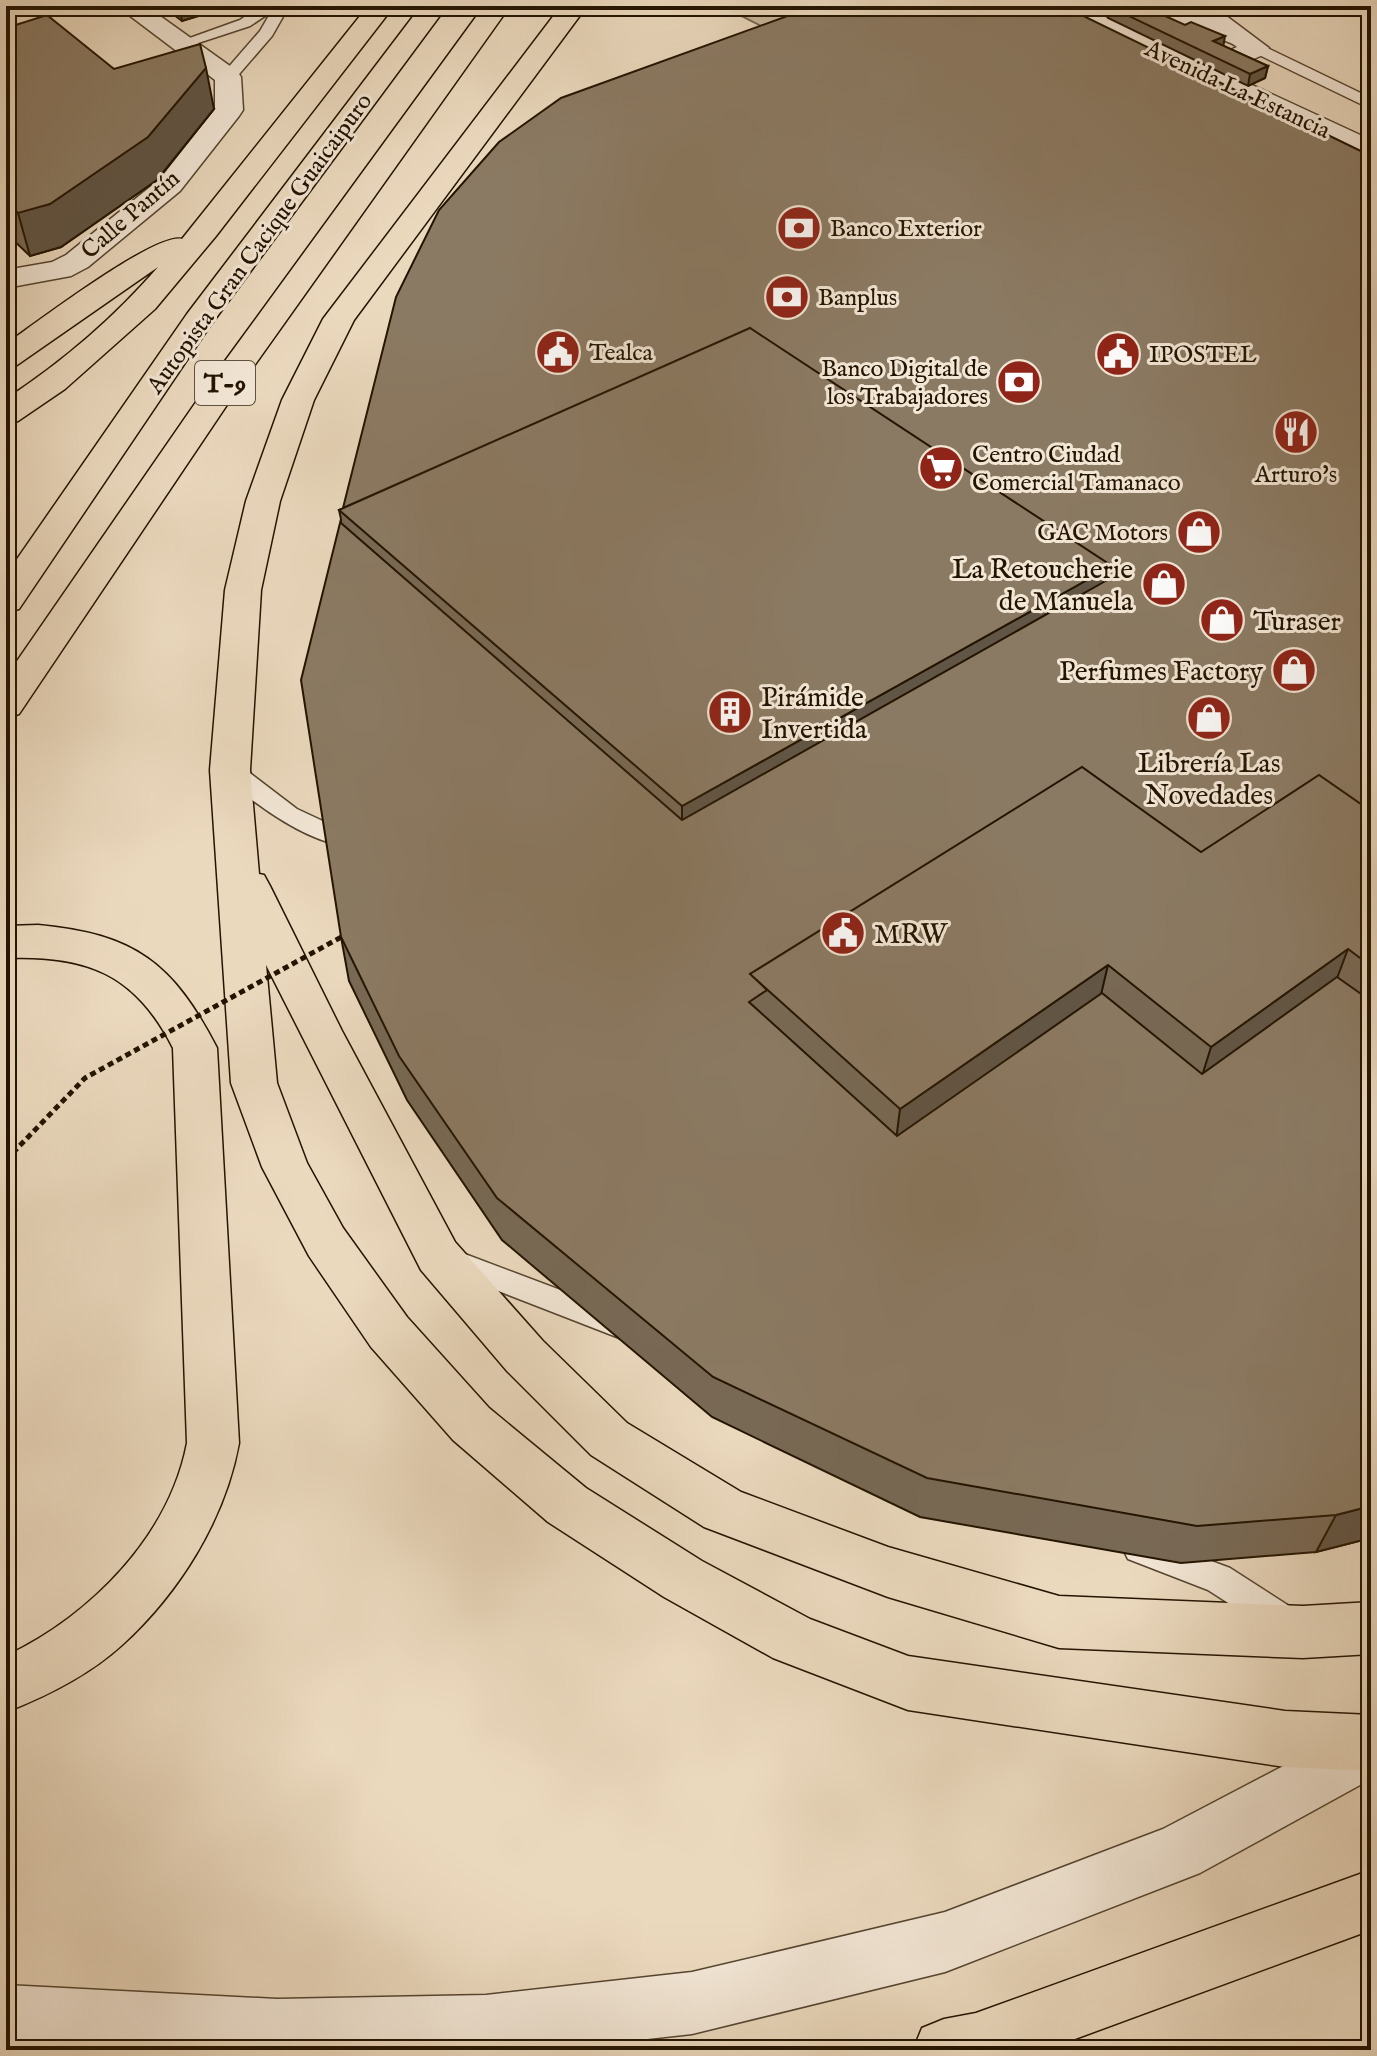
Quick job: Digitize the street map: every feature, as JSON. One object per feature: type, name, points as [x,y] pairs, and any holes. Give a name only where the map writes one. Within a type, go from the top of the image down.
[{"type":"highway","points":[[6,414],[54,382],[144,302],[206,230],[381,6]]},
{"type":"highway","name":"Autopista Gran Cacique Guaicaipuro","points":[[6,601],[198,321],[434,6]]},
{"type":"highway","name":"Autopista Gran Cacique Guaicaipuro","points":[[6,705],[225,383],[497,6]]},
{"type":"highway","points":[[586,12],[566,51],[530,67],[339,319],[298,400],[263,501],[243,590],[230,770],[254,1083],[285,1167],[326,1242],[389,1332],[471,1424],[567,1505],[683,1579],[793,1639],[908,1683],[1285,1739],[1371,1746]]},
{"type":"highway","points":[[452,69],[512,29]]},
{"type":"highway","points":[[6,358],[150,259],[206,230]]},
{"type":"highway","points":[[239,865],[320,1031],[438,1256],[525,1356],[609,1439],[723,1510],[888,1572],[1059,1622],[1303,1632],[1371,1628]]},
{"type":"highway","points":[[6,942],[71,943],[123,960],[141,972],[161,992],[184,1024],[195,1048],[213,1443],[206,1481],[167,1555],[102,1627],[51,1663],[6,1685]]},
{"type":"highway","points":[[960,2047],[1371,1900]]},
{"type":"street","points":[[130,6],[228,77]]},
{"type":"street","points":[[1149,6],[1195,15],[1256,48]]},
{"type":"street","name":"Avenida La Estancia","points":[[1051,13],[1142,44],[1371,151]]},
{"type":"street","name":"Avenida La Estancia","points":[[1051,13],[1319,155]]},
{"type":"street","points":[[1142,44],[1195,15]]},
{"type":"street","points":[[1203,72],[1256,48]]},
{"type":"street","name":"Calle Pantín","points":[[6,279],[60,270],[77,261],[170,185],[229,110],[228,77]]},
{"type":"street","points":[[6,2016],[292,2030],[486,2026],[692,2003],[945,1942],[1179,1852],[1371,1746]]},
{"type":"lane","points":[[181,44],[245,23],[270,6]]},
{"type":"lane","points":[[228,77],[267,33],[282,6]]},
{"type":"lane","points":[[1256,48],[1371,104]]},
{"type":"lane","points":[[230,770],[271,805],[298,822],[335,834],[377,841]]},
{"type":"lane","points":[[438,1256],[654,1339]]},
{"type":"lane","points":[[1116,1541],[1219,1579],[1303,1632]]},
{"type":"path","points":[[6,1160],[85,1078],[351,931]]},
{"type":"shaded area","points":[[722,6],[922,6],[806,49]]},
{"type":"building","points":[[815,6],[1063,6],[1371,156],[1371,811],[1319,775],[1201,852],[1082,767],[750,974],[767,990],[749,1002],[897,1136],[1102,993],[1202,1074],[1337,977],[1371,1001],[1371,1506],[1336,1515],[1197,1526],[927,1478],[713,1377],[497,1198],[399,1056],[341,937],[301,680],[341,519],[341,523],[682,820],[1109,579],[1100,573],[1112,566],[750,328],[343,508],[396,297],[439,210],[499,142],[561,98]]},
{"type":"building","points":[[1112,6],[1143,6],[1185,25],[1191,22],[1225,36],[1213,41],[1268,66],[1250,74]]},
{"type":"building","points":[[47,15],[114,69],[200,44],[206,68],[148,137],[50,204],[18,213],[6,201],[6,28]]},
{"type":"building","name":"Pirámide Invertida","points":[[750,328],[1112,566],[682,806],[339,510]]},
{"type":"building","points":[[1082,767],[1201,852],[1319,775],[1371,811],[1371,966],[1348,949],[1211,1047],[1108,965],[900,1109],[750,974]]},
{"type":"place","name":"Banco Exterior","points":[[799,228]]},
{"type":"place","name":"Banplus","points":[[787,297]]},
{"type":"place","name":"Tealca","points":[[558,352]]},
{"type":"place","name":"IPOSTEL","points":[[1118,354]]},
{"type":"place","name":"Banco Digital de los Trabajadores","points":[[1019,382]]},
{"type":"place","name":"Arturo's","points":[[1296,432]]},
{"type":"place","name":"Centro Ciudad Comercial Tamanaco","points":[[941,468]]},
{"type":"place","name":"GAC Motors","points":[[1199,532]]},
{"type":"place","name":"La Retoucherie de Manuela","points":[[1164,584]]},
{"type":"place","name":"Turaser","points":[[1222,620]]},
{"type":"place","name":"Perfumes Factory","points":[[1294,670]]},
{"type":"place","name":"Pirámide Invertida","points":[[730,712]]},
{"type":"place","name":"Librería Las Novedades","points":[[1209,718]]},
{"type":"place","name":"MRW","points":[[843,933]]}]
